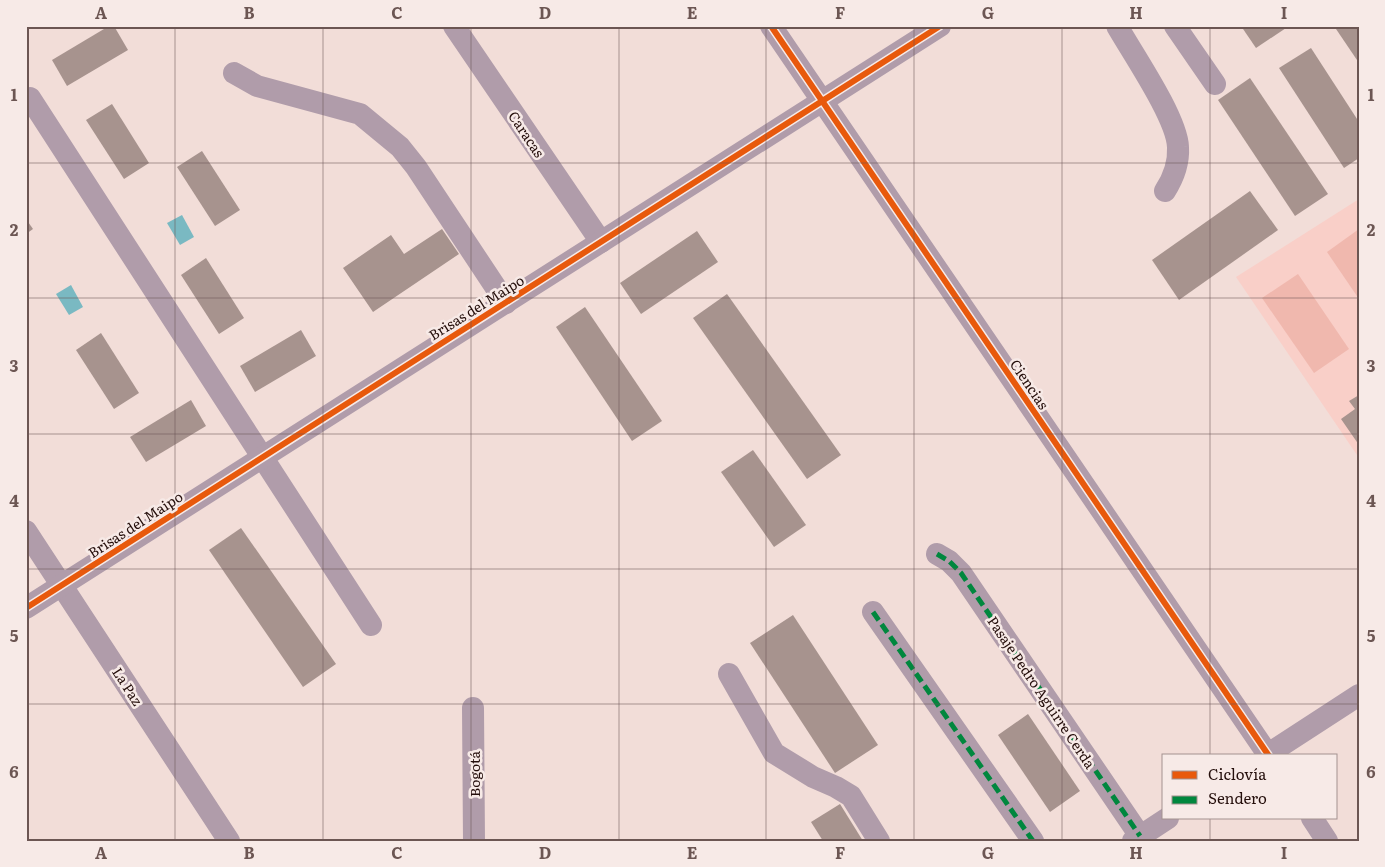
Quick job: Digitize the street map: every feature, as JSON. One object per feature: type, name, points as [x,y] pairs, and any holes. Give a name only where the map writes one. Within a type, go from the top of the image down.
[{"type":"street","name":"Caracas","points":[[454,26],[601,242]]},
{"type":"street","name":"Ciencias","points":[[771,26],[1266,754]]},
{"type":"street","name":"Brisas del Maipo","points":[[26,608],[940,26]]},
{"type":"street","points":[[1117,26],[1176,132],[1178,146],[1176,171],[1165,191]]},
{"type":"street","points":[[1175,26],[1215,84]]},
{"type":"street","points":[[234,73],[256,86],[360,114],[400,147],[416,167],[506,303]]},
{"type":"street","points":[[30,98],[371,626]]},
{"type":"street","name":"La Paz","points":[[26,531],[230,841]]},
{"type":"street","name":"Pasaje Pedro Aguirre Cerda","points":[[937,554],[949,561],[962,573],[1136,838]]},
{"type":"street","points":[[873,612],[1034,841]]},
{"type":"street","points":[[729,674],[774,753],[813,777],[851,796],[879,841]]},
{"type":"street","points":[[1269,754],[1359,695]]},
{"type":"street","name":"Bogotá","points":[[473,708],[474,841]]},
{"type":"street","points":[[1136,838],[1165,820]]},
{"type":"street","points":[[1313,820],[1327,841]]},
{"type":"shaded area","points":[[1359,199],[1359,458],[1236,277]]},
{"type":"shaded area","points":[[1359,229],[1359,299],[1327,252]]},
{"type":"shaded area","points":[[1298,274],[1349,349],[1314,373],[1262,298]]},
{"type":"water","points":[[182,215],[194,237],[180,245],[167,223]]},
{"type":"water","points":[[71,285],[83,307],[69,315],[56,294]]},
{"type":"building","points":[[109,26],[114,26],[128,50],[67,86],[52,60]]},
{"type":"building","points":[[1241,26],[1289,26],[1256,48]]},
{"type":"building","points":[[1334,26],[1359,26],[1359,63]]},
{"type":"building","points":[[1311,48],[1359,122],[1359,158],[1344,168],[1279,68]]},
{"type":"building","points":[[1250,78],[1328,194],[1295,216],[1218,100]]},
{"type":"building","points":[[112,104],[149,163],[124,179],[86,120]]},
{"type":"building","points":[[202,151],[240,210],[215,226],[177,167]]},
{"type":"building","points":[[1250,191],[1278,230],[1179,300],[1152,260]]},
{"type":"building","points":[[26,219],[33,229],[26,234]]},
{"type":"building","points":[[442,229],[459,254],[373,312],[343,268],[391,235],[404,254]]},
{"type":"building","points":[[697,231],[718,262],[641,314],[620,283]]},
{"type":"building","points":[[206,258],[244,318],[219,334],[181,275]]},
{"type":"building","points":[[727,294],[841,455],[807,479],[693,318]]},
{"type":"building","points":[[585,307],[662,421],[632,441],[556,327]]},
{"type":"building","points":[[301,330],[316,356],[255,392],[240,366]]},
{"type":"building","points":[[101,333],[139,393],[114,409],[76,350]]},
{"type":"building","points":[[1359,395],[1359,445],[1341,419],[1355,409],[1349,401]]},
{"type":"building","points":[[191,400],[206,426],[146,462],[130,437]]},
{"type":"building","points":[[753,450],[806,525],[774,547],[721,472]]},
{"type":"building","points":[[241,528],[336,664],[303,687],[209,550]]},
{"type":"building","points":[[793,615],[878,745],[835,773],[750,643]]},
{"type":"building","points":[[1028,714],[1080,791],[1050,812],[998,735]]},
{"type":"building","points":[[840,804],[863,841],[823,841],[811,822]]},
{"type":"marked path","points":[[937,554],[949,561],[961,573],[1140,836]]},
{"type":"marked path","points":[[873,612],[1033,841]]},
{"type":"cycle path","points":[[771,26],[1268,754]]},
{"type":"cycle path","points":[[26,608],[940,26]]}]
